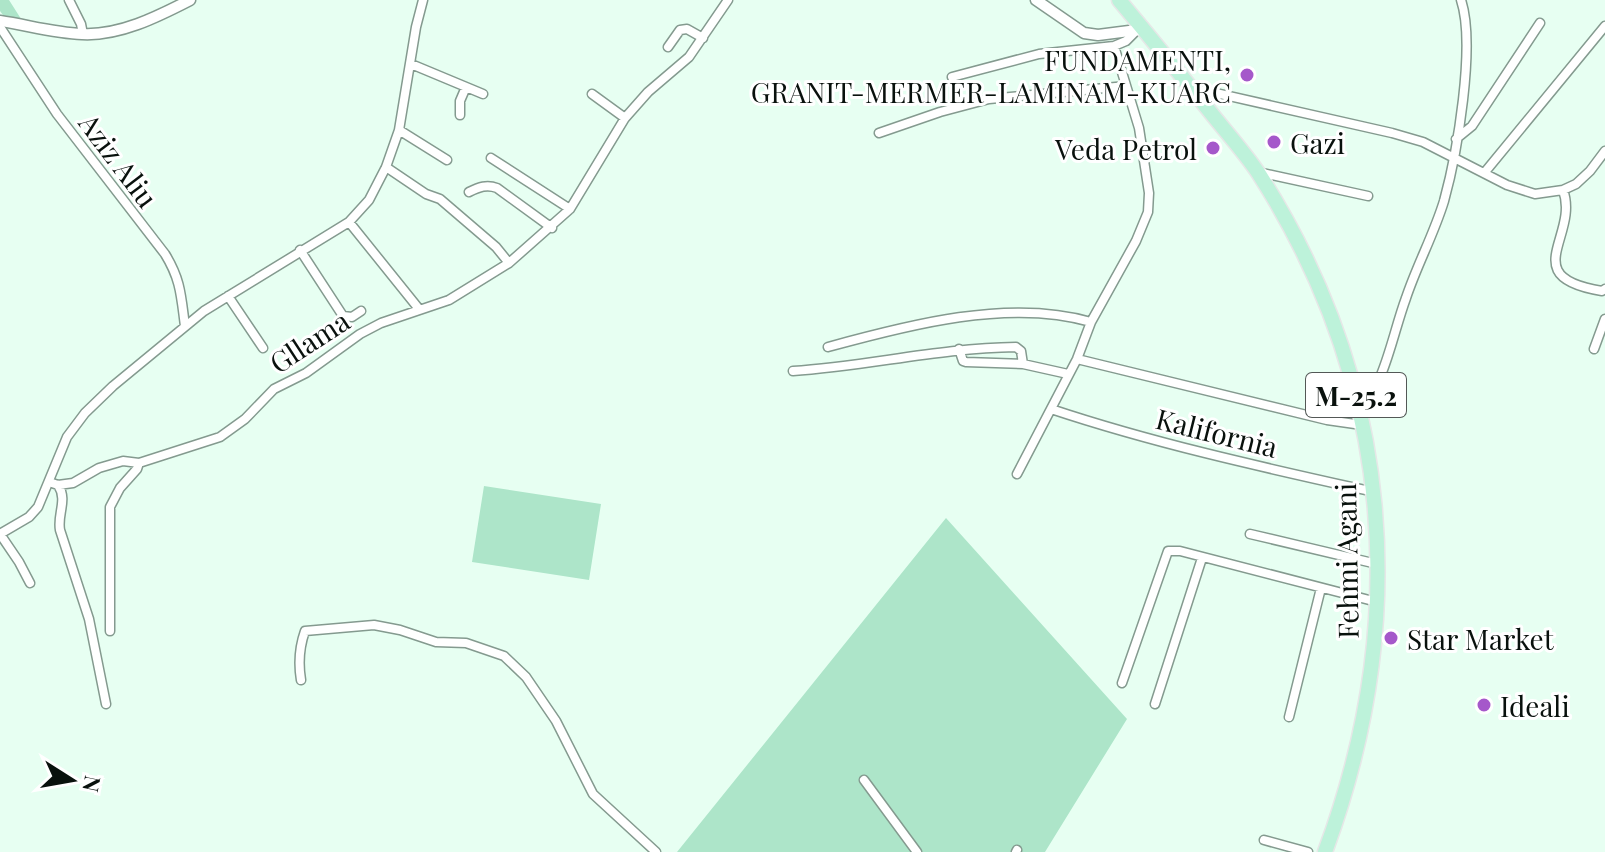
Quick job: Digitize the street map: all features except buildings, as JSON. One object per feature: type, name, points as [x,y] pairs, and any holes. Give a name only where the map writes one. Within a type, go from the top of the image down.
[{"type":"main road","name":"Fehmi Agani","points":[[1119,0],[1139,29],[1194,91],[1258,172],[1316,276],[1334,321],[1361,418],[1374,492],[1378,603],[1370,686],[1362,725],[1353,765],[1325,852]]},
{"type":"street","points":[[69,0],[83,34]]},
{"type":"street","points":[[0,24],[83,34],[112,31],[153,18],[190,0]]},
{"type":"street","points":[[30,583],[0,534],[29,517],[45,496],[53,483],[67,437],[85,413],[185,326],[300,250],[349,222],[369,200],[386,167],[399,130],[423,0]]},
{"type":"street","name":"Gllama","points":[[53,483],[73,483],[99,468],[123,461],[139,463],[220,437],[245,419],[274,389],[306,373],[360,334],[381,323],[449,300],[509,263],[570,209],[625,118],[648,92],[689,57],[728,0]]},
{"type":"street","points":[[1036,0],[1084,33],[1098,35],[1139,29]]},
{"type":"street","points":[[1077,359],[1327,420],[1361,418],[1382,371],[1406,297],[1444,200],[1454,158],[1465,74],[1465,28],[1461,0]]},
{"type":"street","points":[[1456,139],[1472,126],[1540,23]]},
{"type":"street","name":"Aziz Aliu","points":[[0,24],[57,114],[177,273],[185,326]]},
{"type":"street","points":[[1485,172],[1605,26]]},
{"type":"street","points":[[668,47],[680,30],[687,29],[703,38]]},
{"type":"street","points":[[952,77],[1039,54],[1114,46],[1126,41],[1139,29]]},
{"type":"street","points":[[1017,474],[1148,212],[1149,193],[1139,128],[1114,46]]},
{"type":"street","points":[[411,64],[483,94]]},
{"type":"street","points":[[879,133],[989,99],[1126,86]]},
{"type":"street","points":[[460,115],[460,101],[466,87]]},
{"type":"street","points":[[1194,91],[1207,91],[1423,142],[1507,185],[1535,194],[1563,190],[1590,171],[1605,151]]},
{"type":"street","points":[[592,94],[625,118]]},
{"type":"street","points":[[399,130],[447,160]]},
{"type":"street","points":[[491,158],[570,209]]},
{"type":"street","points":[[386,167],[426,194],[440,199],[496,247],[509,263]]},
{"type":"street","points":[[1258,172],[1368,196]]},
{"type":"street","points":[[469,192],[490,185],[497,188],[552,228]]},
{"type":"street","points":[[1563,190],[1567,201],[1555,259],[1560,276],[1588,288],[1605,289]]},
{"type":"street","points":[[349,222],[419,309]]},
{"type":"street","points":[[300,250],[343,316],[352,317],[361,311]]},
{"type":"street","points":[[228,296],[263,348]]},
{"type":"street","points":[[828,347],[928,322],[982,316],[1043,313],[1091,322]]},
{"type":"street","points":[[1594,349],[1605,319]]},
{"type":"street","points":[[793,371],[959,349],[1016,347],[1021,351],[1023,364]]},
{"type":"street","points":[[959,349],[966,362],[1023,364],[1068,374]]},
{"type":"street","name":"Kalifornia","points":[[1051,409],[1100,425],[1267,468],[1374,492]]},
{"type":"street","points":[[110,631],[110,507],[139,463]]},
{"type":"street","points":[[53,483],[63,496],[60,530],[89,619],[106,704]]},
{"type":"street","points":[[1250,534],[1377,564]]},
{"type":"street","points":[[1122,683],[1168,551],[1180,551],[1378,603]]},
{"type":"street","points":[[1155,704],[1202,558]]},
{"type":"street","points":[[1289,717],[1321,588]]},
{"type":"street","points":[[301,680],[298,665],[300,646],[305,631],[312,630],[330,631],[374,625],[436,642],[466,643],[504,656],[526,677],[556,721],[593,794],[656,852]]},
{"type":"street","points":[[864,780],[917,852]]},
{"type":"street","points":[[1264,840],[1308,852]]},
{"type":"green space","points":[[0,0],[9,0],[23,22],[6,19],[0,11]]},
{"type":"green space","points":[[484,486],[601,504],[589,580],[472,562]]},
{"type":"green space","points":[[946,518],[1127,719],[1045,852],[677,852]]},
{"type":"place","name":"FUNDAMENTI, GRANIT-MERMER-LAMINAM-KUARC","points":[[1247,75]]},
{"type":"place","name":"Gazi","points":[[1274,142]]},
{"type":"place","name":"Veda Petrol","points":[[1213,148]]},
{"type":"place","name":"Star Market","points":[[1391,638]]},
{"type":"place","name":"Ideali","points":[[1484,705]]}]
